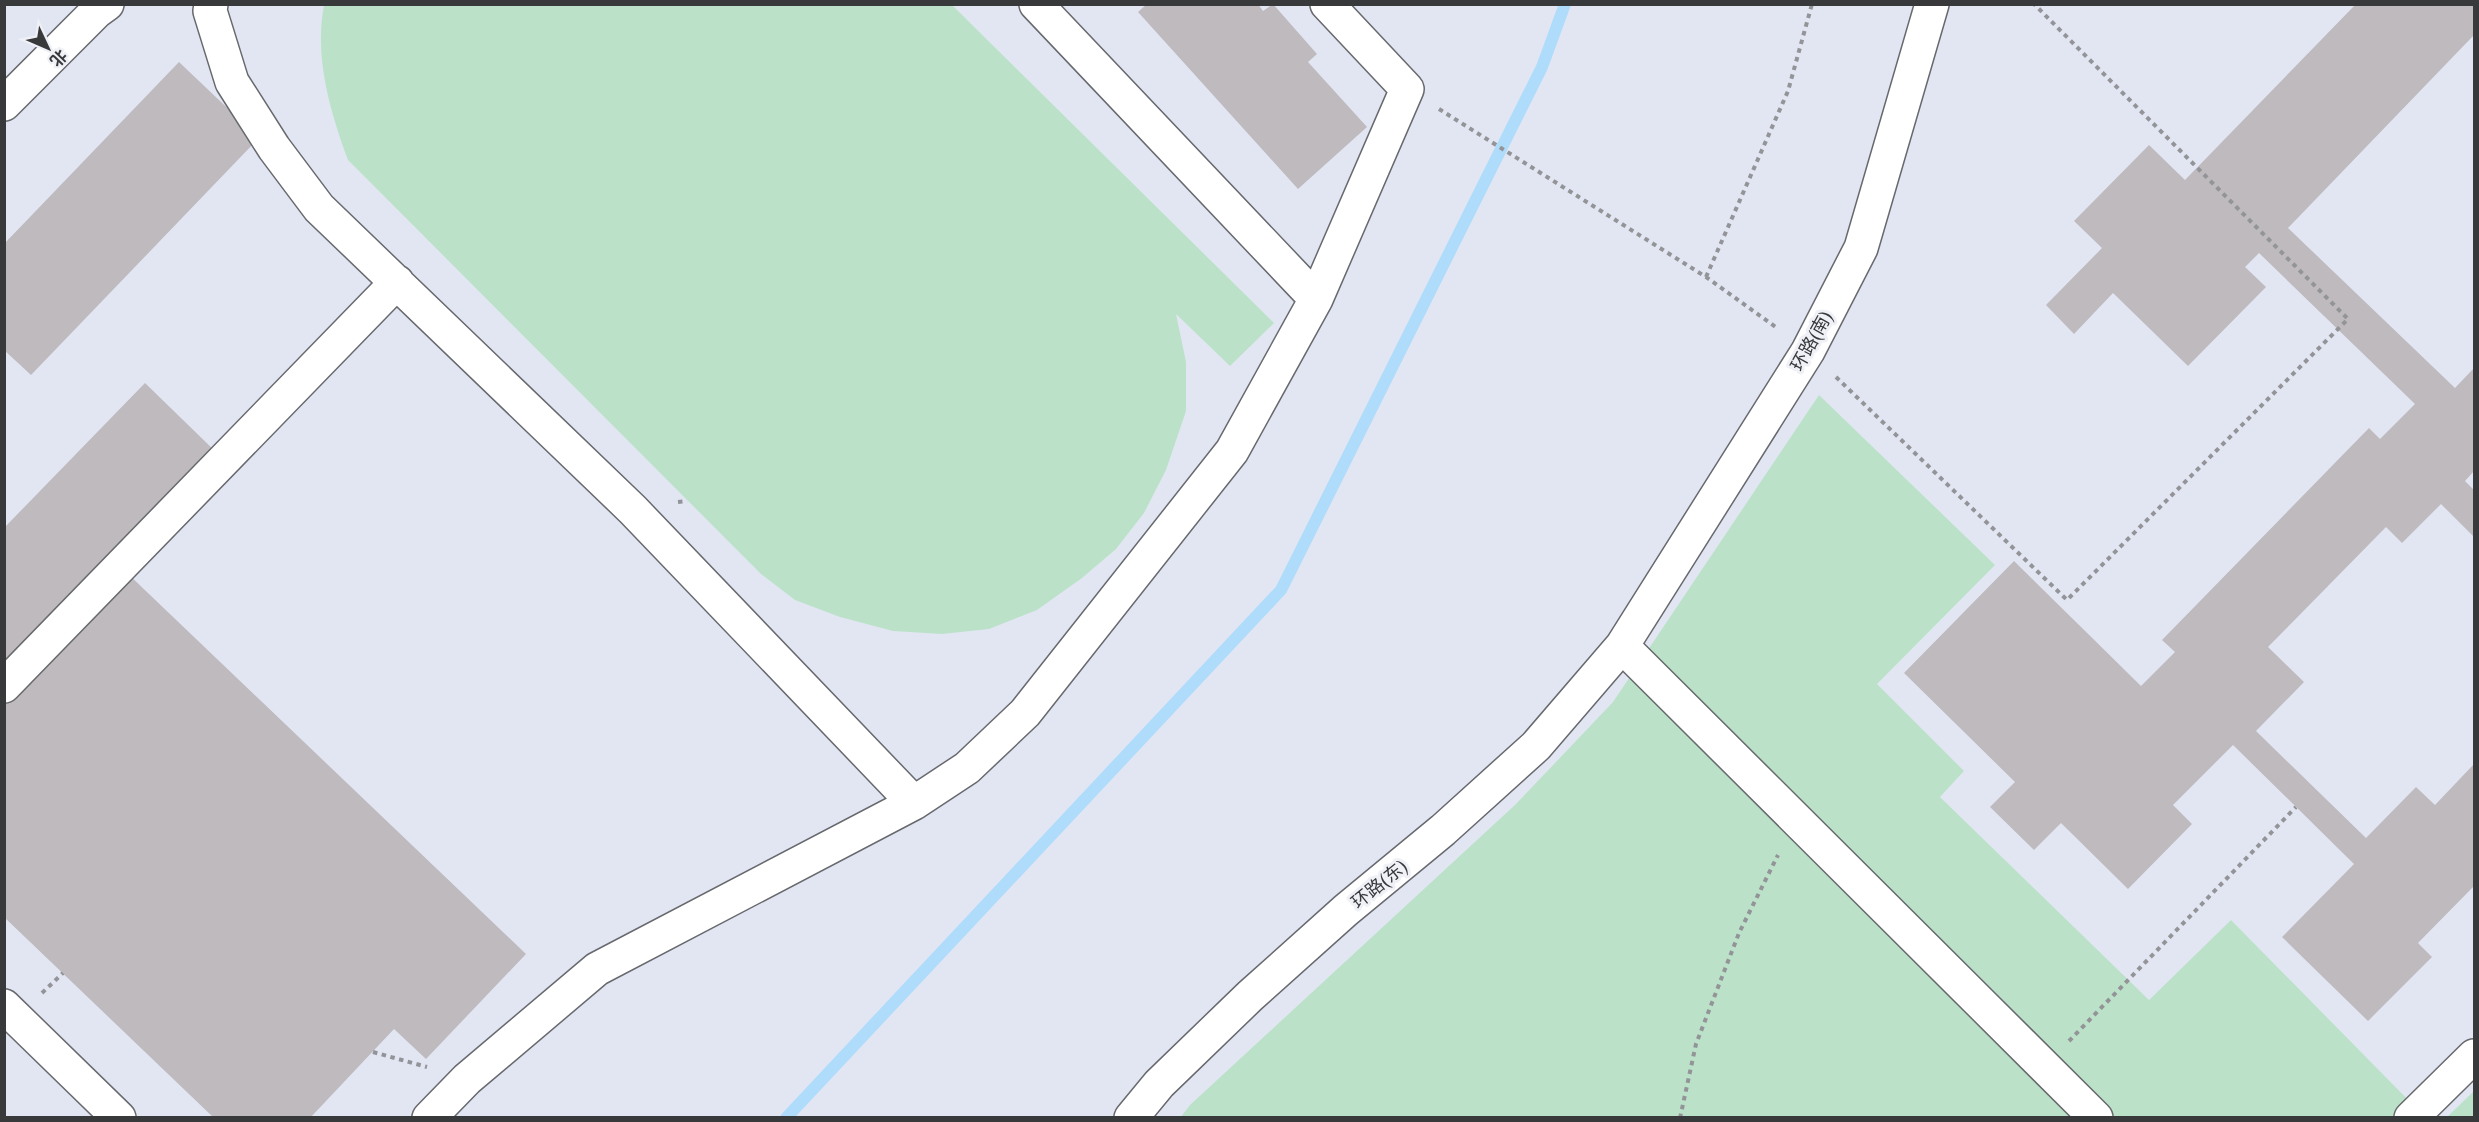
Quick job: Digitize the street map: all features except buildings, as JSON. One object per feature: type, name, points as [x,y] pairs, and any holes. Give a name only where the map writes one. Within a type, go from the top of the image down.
[{"type":"street","points":[[4,104],[96,12],[108,4]]},
{"type":"street","points":[[212,4],[210,11],[232,82],[274,148],[319,208],[633,510],[914,803]]},
{"type":"street","points":[[1036,4],[1316,299]]},
{"type":"street","points":[[429,1118],[467,1079],[597,969],[914,803],[967,768],[1025,712],[1232,451],[1316,299],[1407,89],[1327,4]]},
{"type":"street","name":"环路(南)","points":[[1622,646],[1808,351],[1861,248],[1932,4]]},
{"type":"street","points":[[4,686],[397,282]]},
{"type":"street","points":[[1622,646],[2096,1118]]},
{"type":"street","name":"环路(东)","points":[[1131,1118],[1159,1084],[1250,996],[1346,910],[1443,830],[1536,746],[1622,646]]},
{"type":"street","points":[[4,1005],[118,1118]]},
{"type":"street","points":[[2411,1118],[2475,1056]]},
{"type":"path","points":[[1706,277],[1788,91],[1812,4]]},
{"type":"path","points":[[1407,89],[1706,277],[1808,351],[2067,600],[2348,319],[2034,4]]},
{"type":"path","points":[[2044,1067],[2296,807]]},
{"type":"path","points":[[1680,1118],[1696,1044],[1739,933],[1796,820]]},
{"type":"path","points":[[373,1052],[467,1079]]},
{"type":"shaded area","points":[[5,5],[2474,5],[2474,1117],[5,1117]]},
{"type":"green space","points":[[324,5],[952,5],[1274,323],[1230,366],[1176,314],[1186,362],[1186,411],[1166,470],[1144,513],[1116,549],[1082,578],[1037,610],[989,629],[942,634],[893,631],[840,617],[795,600],[761,574],[348,160],[335,122],[322,64],[321,25]]},
{"type":"green space","points":[[1819,395],[1995,565],[1877,684],[1964,771],[1940,797],[2149,1000],[2231,920],[2425,1117],[1180,1118],[1190,1105],[1516,804],[1613,702]]},
{"type":"green space","points":[[2474,1091],[2474,1117],[2447,1117]]},
{"type":"waterway","points":[[786,1118],[1281,590],[1542,67],[1565,4]]}]
